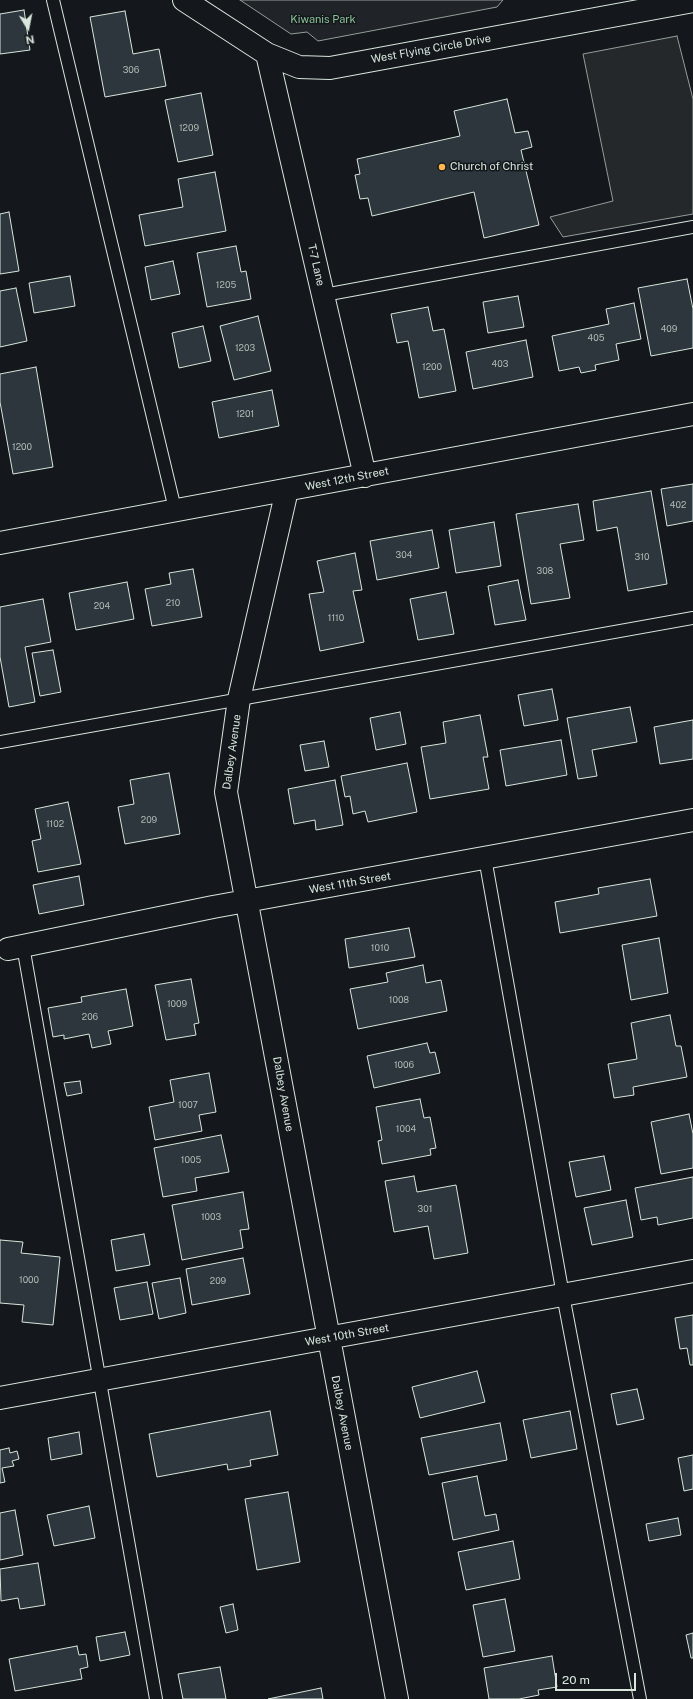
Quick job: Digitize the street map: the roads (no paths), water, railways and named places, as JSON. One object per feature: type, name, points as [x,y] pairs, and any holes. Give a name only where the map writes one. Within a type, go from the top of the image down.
[{"type":"street","name":"West Flying Circle Drive","points":[[184,0],[267,54],[299,67],[330,68],[693,1]]},
{"type":"street","name":"T-7 Lane","points":[[267,54],[324,295],[364,476]]},
{"type":"street","name":"West 12th Street","points":[[0,543],[175,509],[364,476],[693,414]]},
{"type":"street","name":"Dalbey Avenue","points":[[287,490],[240,699],[226,792],[397,1699]]},
{"type":"street","name":"West 11th Street","points":[[16,947],[247,901],[693,820]]},
{"type":"street","name":"West 10th Street","points":[[0,1398],[693,1271]]},
{"type":"lane","points":[[53,0],[175,509]]},
{"type":"lane","points":[[324,295],[693,227]]},
{"type":"lane","points":[[0,742],[693,618]]},
{"type":"lane","points":[[485,858],[562,1295],[640,1699]]},
{"type":"lane","points":[[16,947],[100,1379],[156,1699]]},
{"type":"place","name":"Church of Christ","points":[[442,167]]},
{"type":"park label","name":"Kiwanis Park","points":[[323,20]]}]
